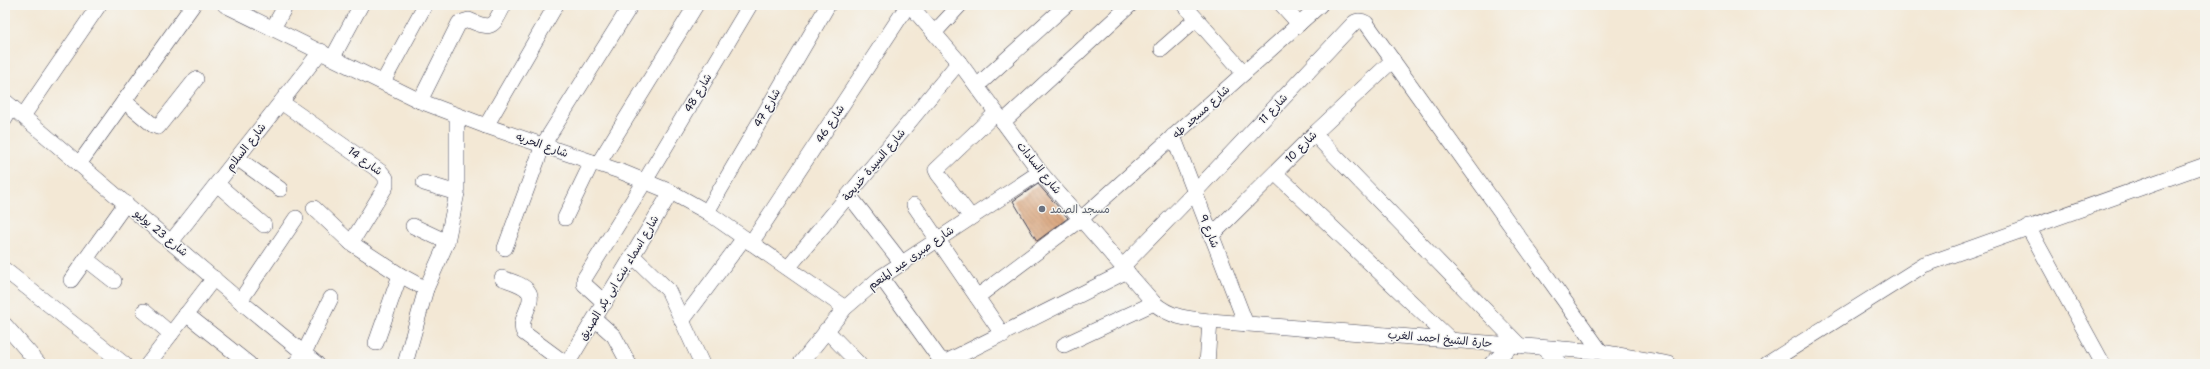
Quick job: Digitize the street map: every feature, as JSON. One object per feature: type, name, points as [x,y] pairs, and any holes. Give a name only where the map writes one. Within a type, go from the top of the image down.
[{"type":"street","points":[[11,111],[99,5]]},
{"type":"street","points":[[79,164],[193,5]]},
{"type":"street","name":"شارع الحريه","points":[[225,5],[420,101],[457,116],[595,163],[671,192],[707,212],[845,308]]},
{"type":"street","points":[[273,28],[286,5]]},
{"type":"street","name":"شارع السلام","points":[[171,242],[281,102],[327,54],[361,5]]},
{"type":"street","points":[[383,82],[425,5]]},
{"type":"street","points":[[420,101],[459,23],[469,20],[485,27],[489,27],[495,23],[504,5]]},
{"type":"street","points":[[486,126],[556,5]]},
{"type":"street","points":[[505,248],[543,145],[632,5]]},
{"type":"street","points":[[565,218],[595,163],[696,5]]},
{"type":"street","name":"شارع 48","points":[[605,303],[585,285],[584,279],[645,181],[750,5]]},
{"type":"street","name":"شارع 47","points":[[707,212],[828,5]]},
{"type":"street","name":"شارع السادات","points":[[909,5],[959,62],[1040,172],[1082,218],[1154,303],[1176,317],[1210,321]]},
{"type":"street","name":"شارع 46","points":[[682,321],[748,240],[909,5]]},
{"type":"street","points":[[934,33],[960,5]]},
{"type":"street","points":[[977,86],[1066,5]]},
{"type":"street","points":[[971,217],[936,170],[1000,118],[1130,5]]},
{"type":"street","points":[[1184,5],[1244,73]]},
{"type":"street","points":[[1282,5],[1299,24]]},
{"type":"street","name":"شارع مسجد طه","points":[[977,297],[1082,218],[1320,5]]},
{"type":"street","points":[[1162,49],[1196,19]]},
{"type":"street","name":"شارع 11","points":[[880,277],[939,358],[946,362],[950,362],[1003,335],[1125,268],[1358,20],[1366,23],[1392,60]]},
{"type":"street","points":[[1392,60],[1601,352]]},
{"type":"street","name":"شارع 10","points":[[1211,236],[1314,134],[1392,60]]},
{"type":"street","name":"شارع السيدة خديجة","points":[[788,268],[959,62]]},
{"type":"street","points":[[124,101],[153,125],[158,127],[196,79]]},
{"type":"street","name":"شارع 14","points":[[281,102],[381,172],[386,178],[386,186],[352,243]]},
{"type":"street","name":"شارع 23 يوليو","points":[[11,111],[79,164],[214,278],[299,358],[318,364]]},
{"type":"street","points":[[406,364],[426,289],[447,242],[457,193],[457,116]]},
{"type":"street","points":[[1314,134],[1516,345],[1491,364]]},
{"type":"street","name":"شارع 9","points":[[1173,136],[1246,324]]},
{"type":"street","points":[[238,158],[280,189]]},
{"type":"street","points":[[1767,364],[1924,265],[2205,165]]},
{"type":"street","name":"شارع صبرى عبد المنعم","points":[[800,364],[845,308],[880,277],[1040,172]]},
{"type":"street","points":[[1275,173],[1451,340]]},
{"type":"street","points":[[424,183],[457,193]]},
{"type":"street","points":[[217,184],[264,225]]},
{"type":"street","name":"شارع اسماء بنت ابى بكر الصديق","points":[[567,364],[671,192]]},
{"type":"street","points":[[848,195],[901,262]]},
{"type":"street","points":[[71,280],[126,203]]},
{"type":"street","points":[[914,204],[1003,335]]},
{"type":"street","points":[[314,208],[352,243],[400,275],[426,289]]},
{"type":"street","points":[[240,301],[296,218]]},
{"type":"street","points":[[413,226],[447,242]]},
{"type":"street","points":[[2028,227],[2103,364]]},
{"type":"street","points":[[633,256],[665,286],[702,364]]},
{"type":"street","points":[[86,259],[114,281]]},
{"type":"street","points":[[5,270],[124,364]]},
{"type":"street","points":[[376,343],[400,275]]},
{"type":"street","points":[[148,364],[214,278]]},
{"type":"street","points":[[502,278],[526,289],[529,293],[530,298],[522,327],[526,334],[567,364]]},
{"type":"street","points":[[299,358],[330,298]]},
{"type":"street","points":[[1064,345],[1154,303]]},
{"type":"street","points":[[144,311],[171,334]]},
{"type":"street","points":[[186,314],[249,364]]},
{"type":"street","points":[[595,319],[614,336],[629,364]]},
{"type":"street","points":[[1207,364],[1210,321]]},
{"type":"street","name":"حارة الشيخ احمد الغرب","points":[[1210,321],[1601,352],[1666,364]]},
{"type":"street","points":[[5,325],[39,364]]},
{"type":"street","points":[[826,330],[859,364]]},
{"type":"street","points":[[1543,348],[1560,364]]},
{"type":"building","name":"مسجد الصمد","points":[[1038,184],[1068,218],[1037,241],[1013,201]]},
{"type":"place","name":"مسجد الصمد","points":[[1042,209]]}]
